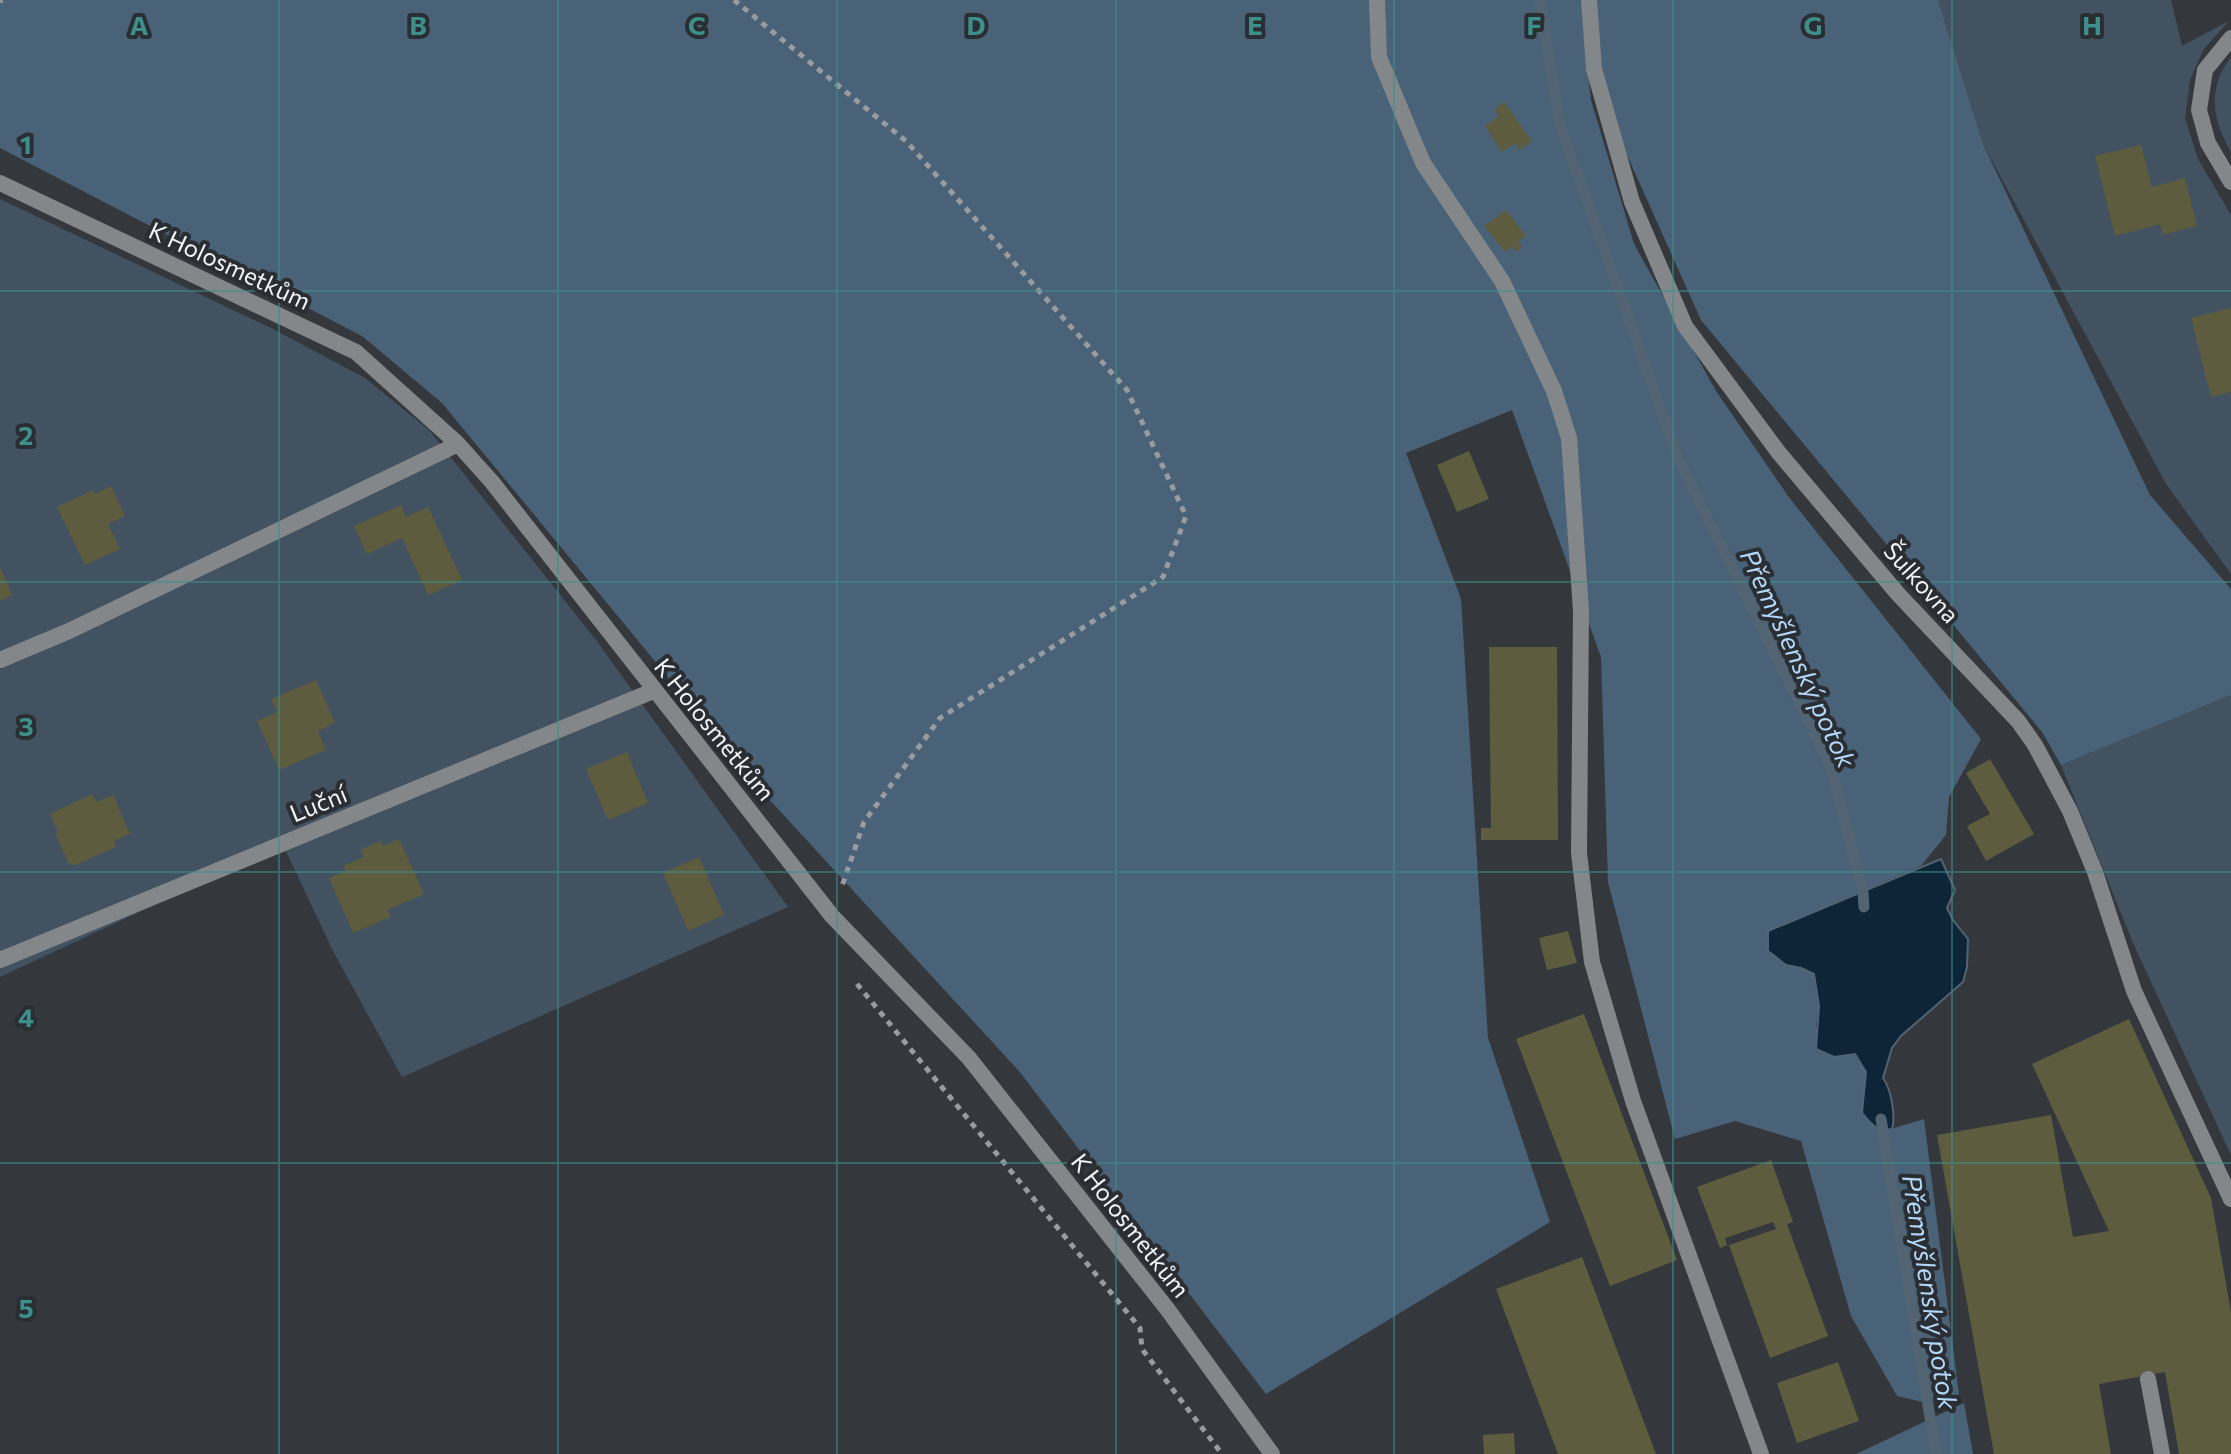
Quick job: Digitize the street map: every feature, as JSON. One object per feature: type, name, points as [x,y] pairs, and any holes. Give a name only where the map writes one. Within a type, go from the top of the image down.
[{"type":"street","points":[[1377,0],[1379,57],[1423,163],[1502,281],[1554,391],[1569,438],[1581,611],[1579,853],[1592,962],[1633,1101],[1761,1454]]},
{"type":"street","name":"Šulkovna","points":[[1589,0],[1594,69],[1632,202],[1685,326],[1779,453],[1898,594],[2018,721],[2049,767],[2095,872],[2139,1004],[2231,1199]]},
{"type":"street","points":[[2231,38],[2205,70],[2199,110],[2208,143],[2231,182]]},
{"type":"street","name":"K Holosmetkům","points":[[0,183],[356,352],[458,444],[492,482],[832,916],[969,1058],[1168,1310],[1272,1454]]},
{"type":"street","points":[[0,660],[83,624],[458,444]]},
{"type":"street","name":"Luční","points":[[0,960],[653,691]]},
{"type":"street","points":[[2148,1379],[2162,1454]]},
{"type":"path","points":[[734,0],[907,142],[1127,390],[1186,516],[1163,577],[940,718],[864,822],[832,916]]},
{"type":"path","points":[[856,983],[1140,1328],[1142,1349],[1222,1454]]},
{"type":"shaded area","points":[[0,0],[1938,0],[1983,144],[2150,495],[2231,589],[2231,695],[2061,765],[2042,732],[1701,320],[1587,66],[1591,100],[1634,244],[1716,391],[1788,496],[1981,739],[1949,797],[1946,835],[1921,866],[1768,931],[1767,936],[1786,965],[1814,974],[1819,1006],[1816,1026],[1841,1054],[1855,1053],[1866,1072],[1862,1113],[1884,1131],[1924,1119],[1959,1395],[1923,1402],[1897,1396],[1851,1316],[1801,1141],[1735,1121],[1675,1139],[1608,882],[1601,657],[1512,410],[1406,453],[1461,599],[1488,1038],[1550,1222],[1266,1394],[1019,1071],[767,797],[442,403],[362,336],[0,148]]},
{"type":"shaded area","points":[[1938,0],[2171,0],[2182,46],[2229,21],[2203,50],[2190,80],[2185,118],[2198,159],[2231,215],[2231,574],[2166,484],[1983,144]]},
{"type":"shaded area","points":[[2231,57],[2231,152],[2216,116],[2215,92]]},
{"type":"shaded area","points":[[0,199],[273,329],[365,378],[429,430],[596,640],[788,907],[402,1077],[333,951],[283,845],[0,977]]},
{"type":"shaded area","points":[[2231,695],[2231,1155],[2133,943],[2061,765]]},
{"type":"shaded area","points":[[1941,859],[1955,890],[1947,908],[1968,939],[1967,967],[1963,982],[1901,1036],[1892,1048],[1883,1078],[1890,1096],[1893,1124],[1892,1129],[1882,1129],[1871,1124],[1862,1113],[1866,1072],[1855,1054],[1834,1057],[1816,1049],[1819,1006],[1814,974],[1786,965],[1768,951],[1768,931]]},
{"type":"shaded area","points":[[1964,1403],[1973,1454],[1856,1454]]},
{"type":"building","points":[[1504,102],[1532,141],[1519,150],[1515,143],[1502,152],[1485,126],[1499,116],[1495,109]]},
{"type":"building","points":[[2141,145],[2152,187],[2185,178],[2197,226],[2163,235],[2160,224],[2115,236],[2095,156]]},
{"type":"building","points":[[1506,210],[1526,236],[1518,242],[1522,247],[1516,252],[1512,247],[1505,252],[1484,226]]},
{"type":"building","points":[[2231,308],[2231,392],[2211,397],[2191,318]]},
{"type":"building","points":[[1469,451],[1489,499],[1457,512],[1437,465]]},
{"type":"building","points":[[111,486],[125,516],[108,524],[120,549],[85,565],[57,507],[93,490],[95,494]]},
{"type":"building","points":[[401,505],[406,517],[428,507],[462,580],[428,595],[402,538],[367,554],[354,526]]},
{"type":"building","points":[[0,567],[12,595],[0,601]]},
{"type":"building","points":[[1489,647],[1557,647],[1558,840],[1481,840],[1481,828],[1491,828]]},
{"type":"building","points":[[316,680],[335,723],[318,731],[326,750],[279,770],[257,721],[277,712],[271,699]]},
{"type":"building","points":[[627,752],[648,803],[608,820],[586,769]]},
{"type":"building","points":[[1990,759],[2034,834],[1986,861],[1967,826],[1990,814],[1966,773]]},
{"type":"building","points":[[92,794],[96,802],[113,795],[130,834],[114,841],[116,847],[73,866],[69,864],[55,834],[58,832],[50,814]]},
{"type":"building","points":[[399,839],[424,894],[387,910],[391,917],[353,933],[329,878],[346,871],[343,866],[364,857],[360,850],[381,841],[383,846]]},
{"type":"building","points":[[699,857],[724,915],[688,931],[663,873]]},
{"type":"building","points":[[1568,931],[1577,963],[1547,970],[1539,938]]},
{"type":"building","points":[[1584,1014],[1677,1260],[1610,1286],[1516,1039]]},
{"type":"building","points":[[2129,1019],[2211,1198],[2231,1312],[2231,1454],[2179,1454],[2165,1372],[2099,1384],[2111,1454],[1994,1454],[1937,1135],[2051,1115],[2073,1237],[2109,1231],[2032,1064]]},
{"type":"building","points":[[1771,1160],[1793,1222],[1787,1224],[1828,1336],[1770,1358],[1729,1245],[1776,1229],[1773,1222],[1725,1238],[1727,1245],[1720,1248],[1697,1187]]},
{"type":"building","points":[[1582,1257],[1656,1454],[1558,1454],[1496,1289]]},
{"type":"building","points":[[1838,1362],[1859,1421],[1797,1443],[1777,1383]]},
{"type":"building","points":[[1514,1433],[1515,1454],[1484,1454],[1483,1435]]},
{"type":"waterway","name":"Přemyšlenský potok","points":[[1540,0],[1559,122],[1678,458],[1831,768],[1863,892],[1864,907]]},
{"type":"waterway","name":"Přemyšlenský potok","points":[[1881,1119],[1936,1454]]}]
